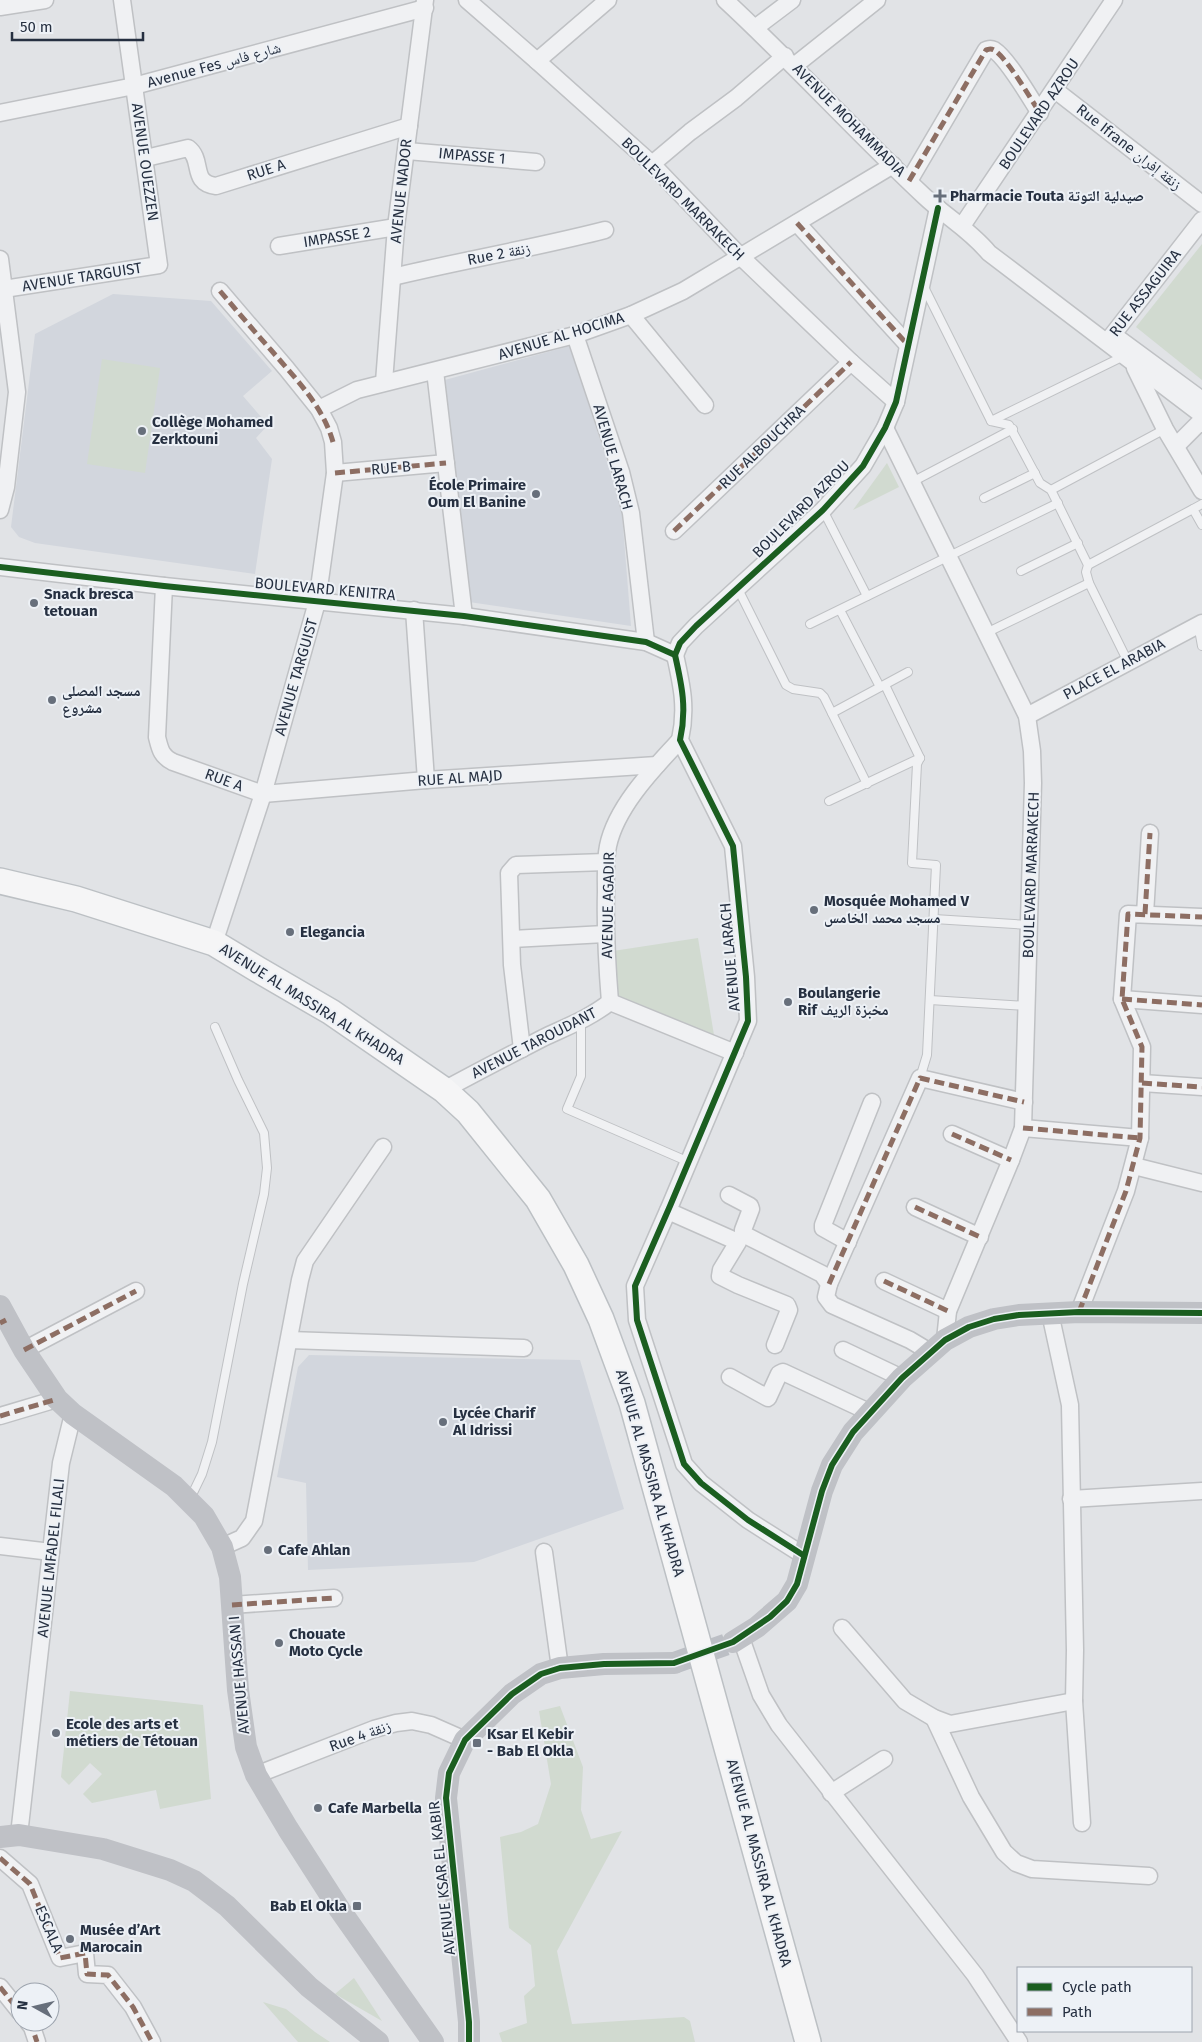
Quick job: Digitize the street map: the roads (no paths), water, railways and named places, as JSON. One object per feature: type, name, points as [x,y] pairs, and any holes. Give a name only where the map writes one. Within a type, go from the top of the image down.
[{"type":"main road","name":"AVENUE AL MASSIRA AL KHADRA","points":[[4,885],[76,899],[214,942],[257,970],[331,1012],[428,1076],[468,1112],[538,1200],[576,1265],[601,1320],[632,1403],[808,2042]]},
{"type":"street","points":[[0,7],[44,0]]},
{"type":"street","name":"AVENUE OUEZZEN","points":[[122,0],[146,158],[159,265]]},
{"type":"street","name":"BOULEVARD MARRAKECH","points":[[467,0],[538,60],[652,164],[740,256],[851,362],[896,402]]},
{"type":"street","points":[[538,60],[608,0]]},
{"type":"street","name":"AVENUE MOHAMMADIA","points":[[725,0],[790,61],[909,181],[938,208],[975,237],[989,254],[1110,338],[1202,415]]},
{"type":"street","points":[[755,28],[792,0]]},
{"type":"street","points":[[652,164],[690,132],[736,98],[877,0]]},
{"type":"street","name":"BOULEVARD AZROU","points":[[962,226],[1040,113],[1114,0]]},
{"type":"street","name":"Avenue Fes شارع فاس","points":[[0,113],[134,86],[425,4]]},
{"type":"street","name":"AVENUE NADOR","points":[[384,382],[396,228],[425,4]]},
{"type":"street","points":[[909,181],[986,50],[991,49],[995,51],[1040,113]]},
{"type":"street","name":"Rue Ifrane زنقة إفران","points":[[1055,90],[1202,204]]},
{"type":"street","name":"RUE A","points":[[146,158],[188,148],[197,159],[199,176],[208,185],[216,186],[408,126]]},
{"type":"street","name":"IMPASSE 1","points":[[407,151],[536,162]]},
{"type":"street","name":"AVENUE AL HOCIMA","points":[[318,409],[357,390],[575,335],[631,315],[683,290],[893,165]]},
{"type":"street","name":"BOULEVARD AZROU","points":[[675,655],[680,643],[696,626],[823,510],[863,466],[885,428],[896,402],[938,208]]},
{"type":"street","name":"RUE ASSAGUIRA","points":[[1110,338],[1202,220]]},
{"type":"street","points":[[797,222],[908,344]]},
{"type":"street","name":"IMPASSE 2","points":[[279,246],[396,228]]},
{"type":"street","name":"Rue 2 زنقة","points":[[393,277],[442,265],[560,242],[605,230]]},
{"type":"street","points":[[0,259],[4,289],[3,307],[17,392],[6,487],[0,510]]},
{"type":"street","name":"AVENUE TARGUIST","points":[[4,289],[159,265]]},
{"type":"street","name":"AVENUE TARGUIST","points":[[214,942],[263,794],[317,602],[335,474],[333,442],[329,428],[318,409],[286,368],[220,292]]},
{"type":"street","points":[[631,315],[705,405]]},
{"type":"street","name":"AVENUE LARACH","points":[[575,335],[621,472],[631,513],[646,642]]},
{"type":"street","points":[[1133,359],[1165,429],[1202,491]]},
{"type":"street","name":"AVENUE MOHAMMADIA","points":[[1133,359],[1202,400]]},
{"type":"street","name":"RUE ALBOUCHRA","points":[[674,531],[851,362]]},
{"type":"street","points":[[435,371],[464,616]]},
{"type":"street","points":[[1176,446],[1202,420]]},
{"type":"street","name":"BOULEVARD MARRAKECH","points":[[885,428],[1027,716],[1032,751],[1030,926],[1023,1128],[1012,1160],[948,1311],[938,1346]]},
{"type":"street","name":"RUE B","points":[[335,474],[446,463]]},
{"type":"street","name":"BOULEVARD KENITRA","points":[[0,567],[317,602],[414,610],[646,642]]},
{"type":"street","name":"RUE A","points":[[164,586],[157,737],[161,753],[165,758],[263,794]]},
{"type":"street","points":[[414,610],[426,780]]},
{"type":"street","name":"PLACE EL ARABIA","points":[[1027,716],[1200,624]]},
{"type":"street","points":[[646,642],[675,655],[683,690],[684,722],[680,740]]},
{"type":"street","name":"AVENUE LARACH","points":[[680,740],[733,846],[746,977],[748,1021],[635,1286],[637,1320],[684,1464],[701,1483],[748,1520],[803,1555]]},
{"type":"street","name":"AVENUE AGADIR","points":[[610,1002],[605,934],[608,846],[615,826],[630,800],[680,740]]},
{"type":"street","name":"RUE AL MAJD","points":[[263,794],[426,780],[658,765]]},
{"type":"street","points":[[1146,914],[1150,833]]},
{"type":"street","points":[[522,1049],[512,965],[509,873],[511,868],[516,865],[606,862]]},
{"type":"street","points":[[1079,1312],[1126,1191],[1140,1138],[1142,1047],[1122,999],[1128,914],[1202,917]]},
{"type":"street","points":[[512,939],[605,934]]},
{"type":"street","points":[[1122,999],[1202,1005]]},
{"type":"street","name":"AVENUE TAROUDANT","points":[[444,1090],[598,1012],[610,1002],[735,1053]]},
{"type":"street","points":[[938,1346],[910,1340],[832,1305],[826,1297],[829,1284],[920,1078],[1024,1102]]},
{"type":"street","points":[[1142,1083],[1202,1087]]},
{"type":"street","points":[[848,1242],[824,1228],[823,1225],[872,1102]]},
{"type":"street","points":[[1023,1128],[1140,1138]]},
{"type":"street","points":[[952,1134],[1012,1160]]},
{"type":"street","points":[[222,1547],[242,1538],[254,1521],[305,1261],[383,1147]]},
{"type":"street","points":[[1134,1166],[1202,1182]]},
{"type":"street","points":[[729,1195],[750,1206],[740,1237],[721,1270],[720,1276],[788,1305],[789,1310],[775,1345]]},
{"type":"street","points":[[915,1207],[980,1236]]},
{"type":"street","points":[[668,1211],[740,1237],[822,1274],[829,1284]]},
{"type":"street","points":[[884,1281],[948,1311]]},
{"type":"street","points":[[24,1350],[136,1291]]},
{"type":"street","points":[[1019,2042],[975,1975],[779,1726],[761,1695],[737,1640],[770,1617],[787,1601],[797,1584],[803,1555],[822,1490],[832,1465],[853,1432],[869,1412],[902,1378],[938,1346],[969,1327],[994,1318],[1079,1312],[1202,1313]]},
{"type":"street","points":[[1050,1313],[1070,1405],[1070,1500],[1074,1582],[1074,1701],[1082,1823]]},
{"type":"street","points":[[0,1416],[65,1406],[2,1316]]},
{"type":"street","points":[[289,1340],[524,1348]]},
{"type":"street","points":[[843,1350],[902,1378]]},
{"type":"street","points":[[730,1377],[768,1398],[779,1374],[783,1372],[869,1412]]},
{"type":"street","name":"AVENUE HASSAN I","points":[[65,1406],[167,1481],[204,1516],[222,1547],[230,1577],[238,1690],[246,1747],[256,1775],[340,1910],[433,2042]]},
{"type":"street","name":"AVENUE LMFADEL FILALI","points":[[10,1836],[51,1552],[65,1406]]},
{"type":"street","points":[[1070,1500],[1202,1491]]},
{"type":"street","points":[[0,1546],[51,1552]]},
{"type":"street","points":[[544,1552],[560,1668]]},
{"type":"street","points":[[232,1605],[334,1598]]},
{"type":"street","points":[[842,1628],[905,1701],[934,1718],[950,1724],[1074,1701]]},
{"type":"street","name":"AVENUE KSAR EL KABIR","points":[[468,2042],[469,2022],[446,1798],[449,1773],[465,1740],[512,1694],[542,1674],[560,1668],[604,1664],[674,1663]]},
{"type":"street","points":[[934,1718],[971,1797],[1004,1852],[1016,1863],[1032,1868],[1149,1876]]},
{"type":"street","name":"Rue 4 زنقة","points":[[256,1775],[374,1729],[396,1723],[412,1721],[431,1725],[465,1740]]},
{"type":"street","points":[[831,1793],[884,1759]]},
{"type":"street","points":[[10,1836],[103,1848],[170,1870],[194,1881],[227,1906],[309,1987],[378,2042]]},
{"type":"street","name":"ESCALA","points":[[0,1858],[30,1884],[60,1958],[85,1953],[87,1974],[108,1975],[133,2007],[152,2042]]},
{"type":"street","points":[[1,1988],[10,1999]]},
{"type":"lane","points":[[922,281],[991,421]]},
{"type":"lane","points":[[991,421],[1133,359]]},
{"type":"lane","points":[[991,421],[1010,425],[1040,483],[1051,490],[1088,565],[1086,572],[1089,583],[1128,662]]},
{"type":"lane","points":[[912,482],[1013,429]]},
{"type":"lane","points":[[1051,490],[1165,429]]},
{"type":"lane","points":[[984,498],[1035,473]]},
{"type":"lane","points":[[810,624],[1058,503]]},
{"type":"lane","points":[[1088,565],[1202,504]]},
{"type":"lane","points":[[1193,509],[1202,525]]},
{"type":"lane","points":[[823,510],[867,596]]},
{"type":"lane","points":[[1021,571],[1078,543]]},
{"type":"lane","points":[[986,633],[1089,583]]},
{"type":"lane","points":[[738,589],[786,685],[793,689],[820,693],[832,712],[867,784]]},
{"type":"lane","points":[[840,610],[920,758]]},
{"type":"lane","points":[[1200,624],[1202,646]]},
{"type":"lane","points":[[832,712],[908,672]]},
{"type":"lane","points":[[829,801],[920,758]]},
{"type":"lane","points":[[920,758],[917,764],[912,863],[936,865],[927,1055],[920,1078]]},
{"type":"lane","points":[[934,920],[1030,926]]},
{"type":"lane","points":[[930,1000],[1027,1006]]},
{"type":"lane","points":[[581,1021],[581,1076],[567,1109],[689,1162]]},
{"type":"lane","points":[[189,1501],[202,1474],[212,1442],[243,1284],[264,1194],[267,1168],[264,1132],[238,1080],[215,1027]]},
{"type":"tunnel","points":[[674,1663],[733,1642]]},
{"type":"place","name":"Pharmacie Touta صيدلية التوتة","points":[[940,196]]},
{"type":"place","name":"Collège Mohamed Zerktouni","points":[[142,431]]},
{"type":"place","name":"École Primaire Oum El Banine","points":[[536,494]]},
{"type":"place","name":"Snack bresca tetouan","points":[[34,603]]},
{"type":"place","name":"مسجد المصلى مشروع","points":[[52,700]]},
{"type":"place","name":"Mosquée Mohamed V مسجد محمد الخامس","points":[[814,910]]},
{"type":"place","name":"Elegancia","points":[[290,932]]},
{"type":"place","name":"Boulangerie Rif مخبزة الريف","points":[[788,1002]]},
{"type":"place","name":"Lycée Charif Al Idrissi","points":[[443,1422]]},
{"type":"place","name":"Cafe Ahlan","points":[[268,1550]]},
{"type":"place","name":"Chouate Moto Cycle","points":[[279,1643]]},
{"type":"place","name":"Ecole des arts et métiers de Tétouan","points":[[56,1733]]},
{"type":"place","name":"Ksar El Kebir - Bab El Okla","points":[[477,1743]]},
{"type":"place","name":"Cafe Marbella","points":[[318,1808]]},
{"type":"place","name":"Bab El Okla","points":[[357,1906]]},
{"type":"place","name":"Musée d’Art Marocain","points":[[70,1939]]}]
